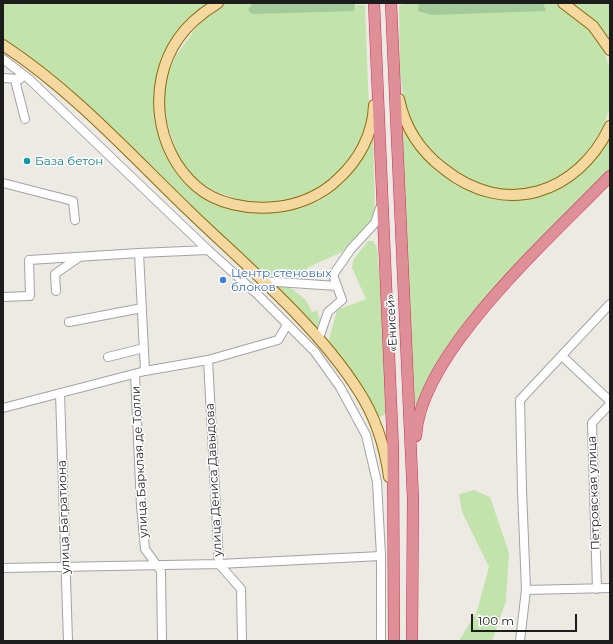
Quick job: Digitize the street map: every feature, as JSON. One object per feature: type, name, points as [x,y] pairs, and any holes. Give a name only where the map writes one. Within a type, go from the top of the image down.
[{"type":"highway","name":"«Енисей»","points":[[374,3],[393,449],[394,641]]},
{"type":"highway","name":"«Енисей»","points":[[391,3],[413,499],[412,641]]},
{"type":"highway","points":[[413,499],[416,425],[422,404],[434,377],[450,352],[506,284],[610,176]]},
{"type":"main road","points":[[218,3],[190,24],[177,40],[168,58],[162,77],[159,97],[160,117],[164,136],[172,155],[183,172],[196,187],[229,203],[260,208],[284,206],[319,194],[348,170],[359,156],[374,118],[376,47]]},
{"type":"main road","points":[[563,3],[593,26],[610,50]]},
{"type":"main road","points":[[3,45],[68,95],[262,281],[319,338],[358,390],[375,421],[387,462],[394,508]]},
{"type":"main road","points":[[394,76],[402,116],[413,137],[431,159],[453,176],[475,188],[500,195],[525,194],[548,189],[570,177],[586,163],[601,144],[610,126]]},
{"type":"street","points":[[3,60],[19,56]]},
{"type":"street","points":[[3,60],[29,79],[208,250],[256,293],[315,352],[340,387],[366,435],[377,482],[381,556],[381,641]]},
{"type":"street","points":[[3,78],[15,80],[29,79]]},
{"type":"street","points":[[15,80],[25,119]]},
{"type":"street","points":[[3,183],[73,201],[75,220]]},
{"type":"street","points":[[319,338],[328,312],[342,300],[332,276],[351,249],[375,223],[379,215],[382,197]]},
{"type":"street","points":[[3,297],[30,296],[28,260],[208,250]]},
{"type":"street","points":[[139,253],[145,371]]},
{"type":"street","points":[[56,291],[55,274],[79,258]]},
{"type":"street","points":[[262,281],[337,286]]},
{"type":"street","points":[[520,641],[526,590],[520,400],[610,304]]},
{"type":"street","points":[[69,322],[142,308]]},
{"type":"street","points":[[3,408],[145,371],[208,360],[278,340],[287,325]]},
{"type":"street","points":[[108,357],[144,348]]},
{"type":"street","points":[[562,356],[610,400]]},
{"type":"street","name":"улица Дениса Давыдова","points":[[208,360],[219,564],[240,588],[242,641]]},
{"type":"street","name":"улица Барклая де Толли","points":[[134,374],[141,506],[145,549],[161,571],[162,641]]},
{"type":"street","name":"улица Багратиона","points":[[60,392],[68,641]]},
{"type":"street","name":"Петровская улица","points":[[597,589],[592,423],[610,404]]},
{"type":"street","points":[[3,568],[219,564],[381,556]]},
{"type":"street","points":[[526,590],[610,588]]},
{"type":"green space","points":[[3,3],[208,3],[190,18],[157,75],[154,104],[167,154],[177,172],[192,188],[242,210],[275,212],[302,208],[325,198],[343,183],[363,157],[373,135],[375,213],[369,223],[342,252],[309,267],[300,274],[293,276],[264,275],[256,272],[69,91],[19,50],[3,40]]},
{"type":"green space","points":[[224,3],[355,3],[355,5],[365,5],[369,111],[365,133],[337,177],[319,192],[274,204],[240,200],[216,192],[199,181],[186,168],[176,150],[168,126],[164,105],[166,79],[175,57],[206,14]]},
{"type":"green space","points":[[252,3],[355,3],[354,11],[252,14],[248,10]]},
{"type":"green space","points":[[412,3],[554,3],[590,29],[604,50],[610,70],[610,106],[606,120],[596,143],[583,161],[548,185],[524,191],[499,190],[477,185],[455,173],[421,139],[406,113],[400,75],[399,5]]},
{"type":"green space","points":[[543,3],[546,11],[432,15],[418,11],[419,4]]},
{"type":"green space","points":[[571,3],[610,3],[610,43],[595,24]]},
{"type":"green space","points":[[400,120],[411,141],[435,168],[461,186],[488,196],[516,199],[543,195],[569,183],[592,162],[610,134],[610,172],[431,376],[412,414]]},
{"type":"green space","points":[[368,241],[373,241],[377,247],[387,370],[386,413],[381,417],[377,416],[328,343],[337,310],[366,299],[352,268],[353,260]]},
{"type":"green space","points":[[272,287],[290,287],[306,300],[312,312],[317,310],[320,320],[316,330]]},
{"type":"green space","points":[[474,490],[490,497],[509,553],[506,601],[492,641],[459,641],[477,611],[489,567],[462,512],[459,494]]},
{"type":"place","name":"База бетон","points":[[27,161]]},
{"type":"place","name":"Центр стеновых блоков","points":[[223,280]]}]
